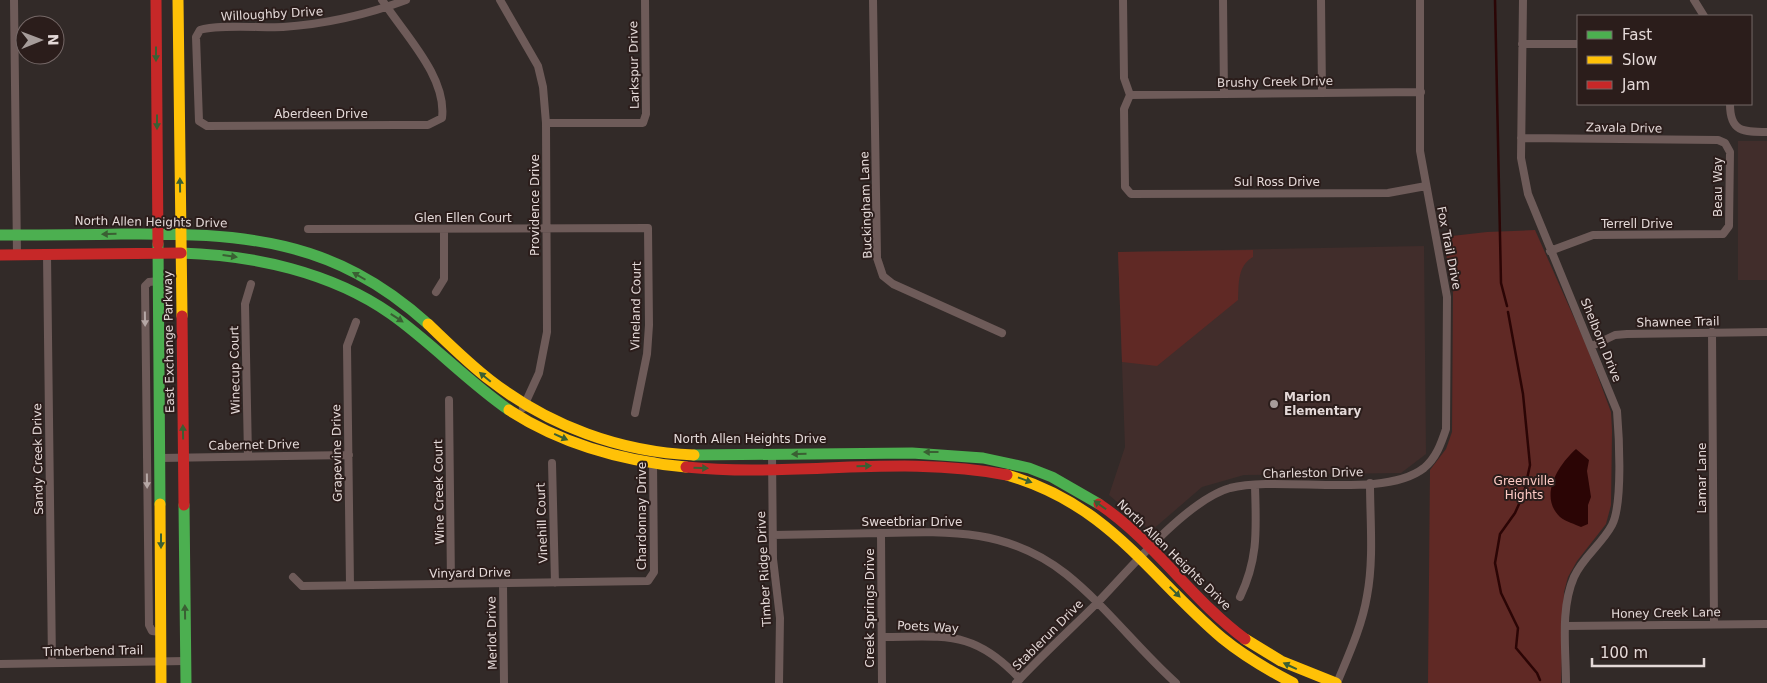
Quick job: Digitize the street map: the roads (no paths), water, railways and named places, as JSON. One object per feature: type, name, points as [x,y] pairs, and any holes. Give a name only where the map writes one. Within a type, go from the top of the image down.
[{"type":"main road","name":"East Exchange Parkway","points":[[156,0],[162,683]]},
{"type":"main road","name":"East Exchange Parkway","points":[[178,0],[186,683]]},
{"type":"main road","points":[[156,32],[178,32]]},
{"type":"main road","points":[[157,73],[179,73]]},
{"type":"main road","name":"North Allen Heights Drive","points":[[0,235],[223,235],[267,241],[308,253],[345,268],[382,289],[414,311],[489,380],[525,405],[579,431],[612,442],[653,452],[694,455],[936,452],[996,458],[1048,476],[1086,495],[1109,511],[1151,548],[1230,627],[1252,644],[1272,658],[1293,668],[1337,683]]},
{"type":"main road","name":"North Allen Heights Drive","points":[[0,255],[159,252],[222,254],[263,260],[303,271],[339,285],[375,304],[405,324],[480,389],[518,415],[574,443],[625,459],[653,465],[697,469],[934,465],[994,471],[1051,490],[1080,506],[1121,538],[1220,636],[1268,670],[1293,683]]},
{"type":"street","points":[[14,0],[17,255]]},
{"type":"street","points":[[382,0],[387,7]]},
{"type":"street","name":"Willoughby Drive","points":[[200,124],[198,119],[196,40],[198,32],[205,29],[283,27],[337,22],[406,0]]},
{"type":"street","name":"Providence Drive","points":[[500,0],[538,66],[543,87],[546,123],[547,314],[545,349],[539,373],[525,405],[518,415]]},
{"type":"street","name":"Larkspur Drive","points":[[546,123],[643,123],[646,114],[645,0]]},
{"type":"street","name":"Buckingham Lane","points":[[874,0],[877,258],[883,276],[892,284],[1002,333]]},
{"type":"street","points":[[1123,0],[1124,78],[1130,95]]},
{"type":"street","points":[[1223,0],[1224,94]]},
{"type":"street","points":[[1321,0],[1322,93]]},
{"type":"street","name":"Fox Trail Drive","points":[[1370,484],[1404,479],[1424,468],[1441,446],[1446,429],[1447,297],[1441,255],[1420,150],[1420,0]]},
{"type":"street","name":"Shelborn Drive","points":[[1523,0],[1521,158],[1528,194],[1550,251],[1592,346],[1617,411],[1617,505],[1612,524],[1574,577],[1565,626],[1566,683]]},
{"type":"street","points":[[1694,0],[1703,15]]},
{"type":"street","name":"Aberdeen Drive","points":[[200,124],[212,126],[428,125],[442,118],[443,107],[438,82],[387,7]]},
{"type":"street","points":[[1522,44],[1577,44]]},
{"type":"street","name":"Brushy Creek Drive","points":[[1130,95],[1420,92]]},
{"type":"street","name":"Sul Ross Drive","points":[[1130,95],[1124,109],[1126,187],[1128,192],[1134,194],[1388,192],[1426,186]]},
{"type":"street","points":[[1730,105],[1730,116],[1733,123],[1741,130],[1767,132]]},
{"type":"street","name":"Zavala Drive","points":[[1521,138],[1718,140],[1725,143]]},
{"type":"street","name":"Beau Way","points":[[1725,143],[1730,152],[1730,226],[1726,232]]},
{"type":"street","name":"Glen Ellen Court","points":[[308,229],[648,228]]},
{"type":"street","name":"Vineland Court","points":[[635,413],[647,354],[649,325],[648,228]]},
{"type":"street","points":[[436,292],[444,279],[444,229]]},
{"type":"street","name":"Terrell Drive","points":[[1550,251],[1583,237],[1593,235],[1719,235],[1726,232]]},
{"type":"street","name":"Sandy Creek Drive","points":[[47,255],[52,663]]},
{"type":"street","name":"East Exchange Parkway","points":[[159,281],[149,282],[145,286],[149,625],[152,631],[161,632]]},
{"type":"street","name":"Winecup Court","points":[[248,456],[245,304],[251,284]]},
{"type":"street","name":"Grapevine Drive","points":[[350,585],[347,346],[356,322]]},
{"type":"street","name":"Lamar Lane","points":[[1712,332],[1714,624]]},
{"type":"street","name":"Shawnee Trail","points":[[1592,346],[1615,335],[1767,332]]},
{"type":"street","name":"Wine Creek Court","points":[[449,400],[451,584]]},
{"type":"street","name":"Chardonnay Drive","points":[[651,579],[654,572],[653,452]]},
{"type":"street","name":"Timber Ridge Drive","points":[[772,454],[773,534],[780,618],[779,683]]},
{"type":"street","name":"Cabernet Drive","points":[[160,458],[349,455]]},
{"type":"street","name":"Vinehill Court","points":[[552,463],[555,583]]},
{"type":"street","name":"Charleston Drive","points":[[1096,604],[1141,557],[1208,497],[1236,486],[1370,484],[1370,568],[1368,595],[1354,644],[1337,683]]},
{"type":"street","points":[[1240,597],[1251,575],[1255,556],[1255,485]]},
{"type":"street","name":"Sweetbriar Drive","points":[[773,534],[950,532],[996,538],[1019,546],[1045,559],[1067,574],[1171,682]]},
{"type":"street","name":"Creek Springs Drive","points":[[881,533],[882,683]]},
{"type":"street","name":"Vinyard Drive","points":[[293,577],[302,586],[644,582],[651,579]]},
{"type":"street","name":"Merlot Drive","points":[[503,584],[504,683]]},
{"type":"street","name":"Stablerun Drive","points":[[1018,681],[1096,604]]},
{"type":"street","name":"Honey Creek Lane","points":[[1565,626],[1767,624]]},
{"type":"street","name":"Poets Way","points":[[882,637],[946,637],[966,641],[992,652],[1018,681]]},
{"type":"street","name":"Timberbend Trail","points":[[0,664],[186,661]]},
{"type":"waterway","points":[[1495,0],[1501,283],[1507,306]]},
{"type":"waterway","points":[[1508,312],[1523,394],[1530,465],[1524,493],[1515,513],[1500,534],[1495,563],[1501,593],[1518,628],[1516,648],[1537,673],[1540,680]]},
{"type":"place","name":"Marion Elementary","points":[[1274,404]]},
{"type":"park label","name":"Greenville Hights","points":[[1524,488]]}]
